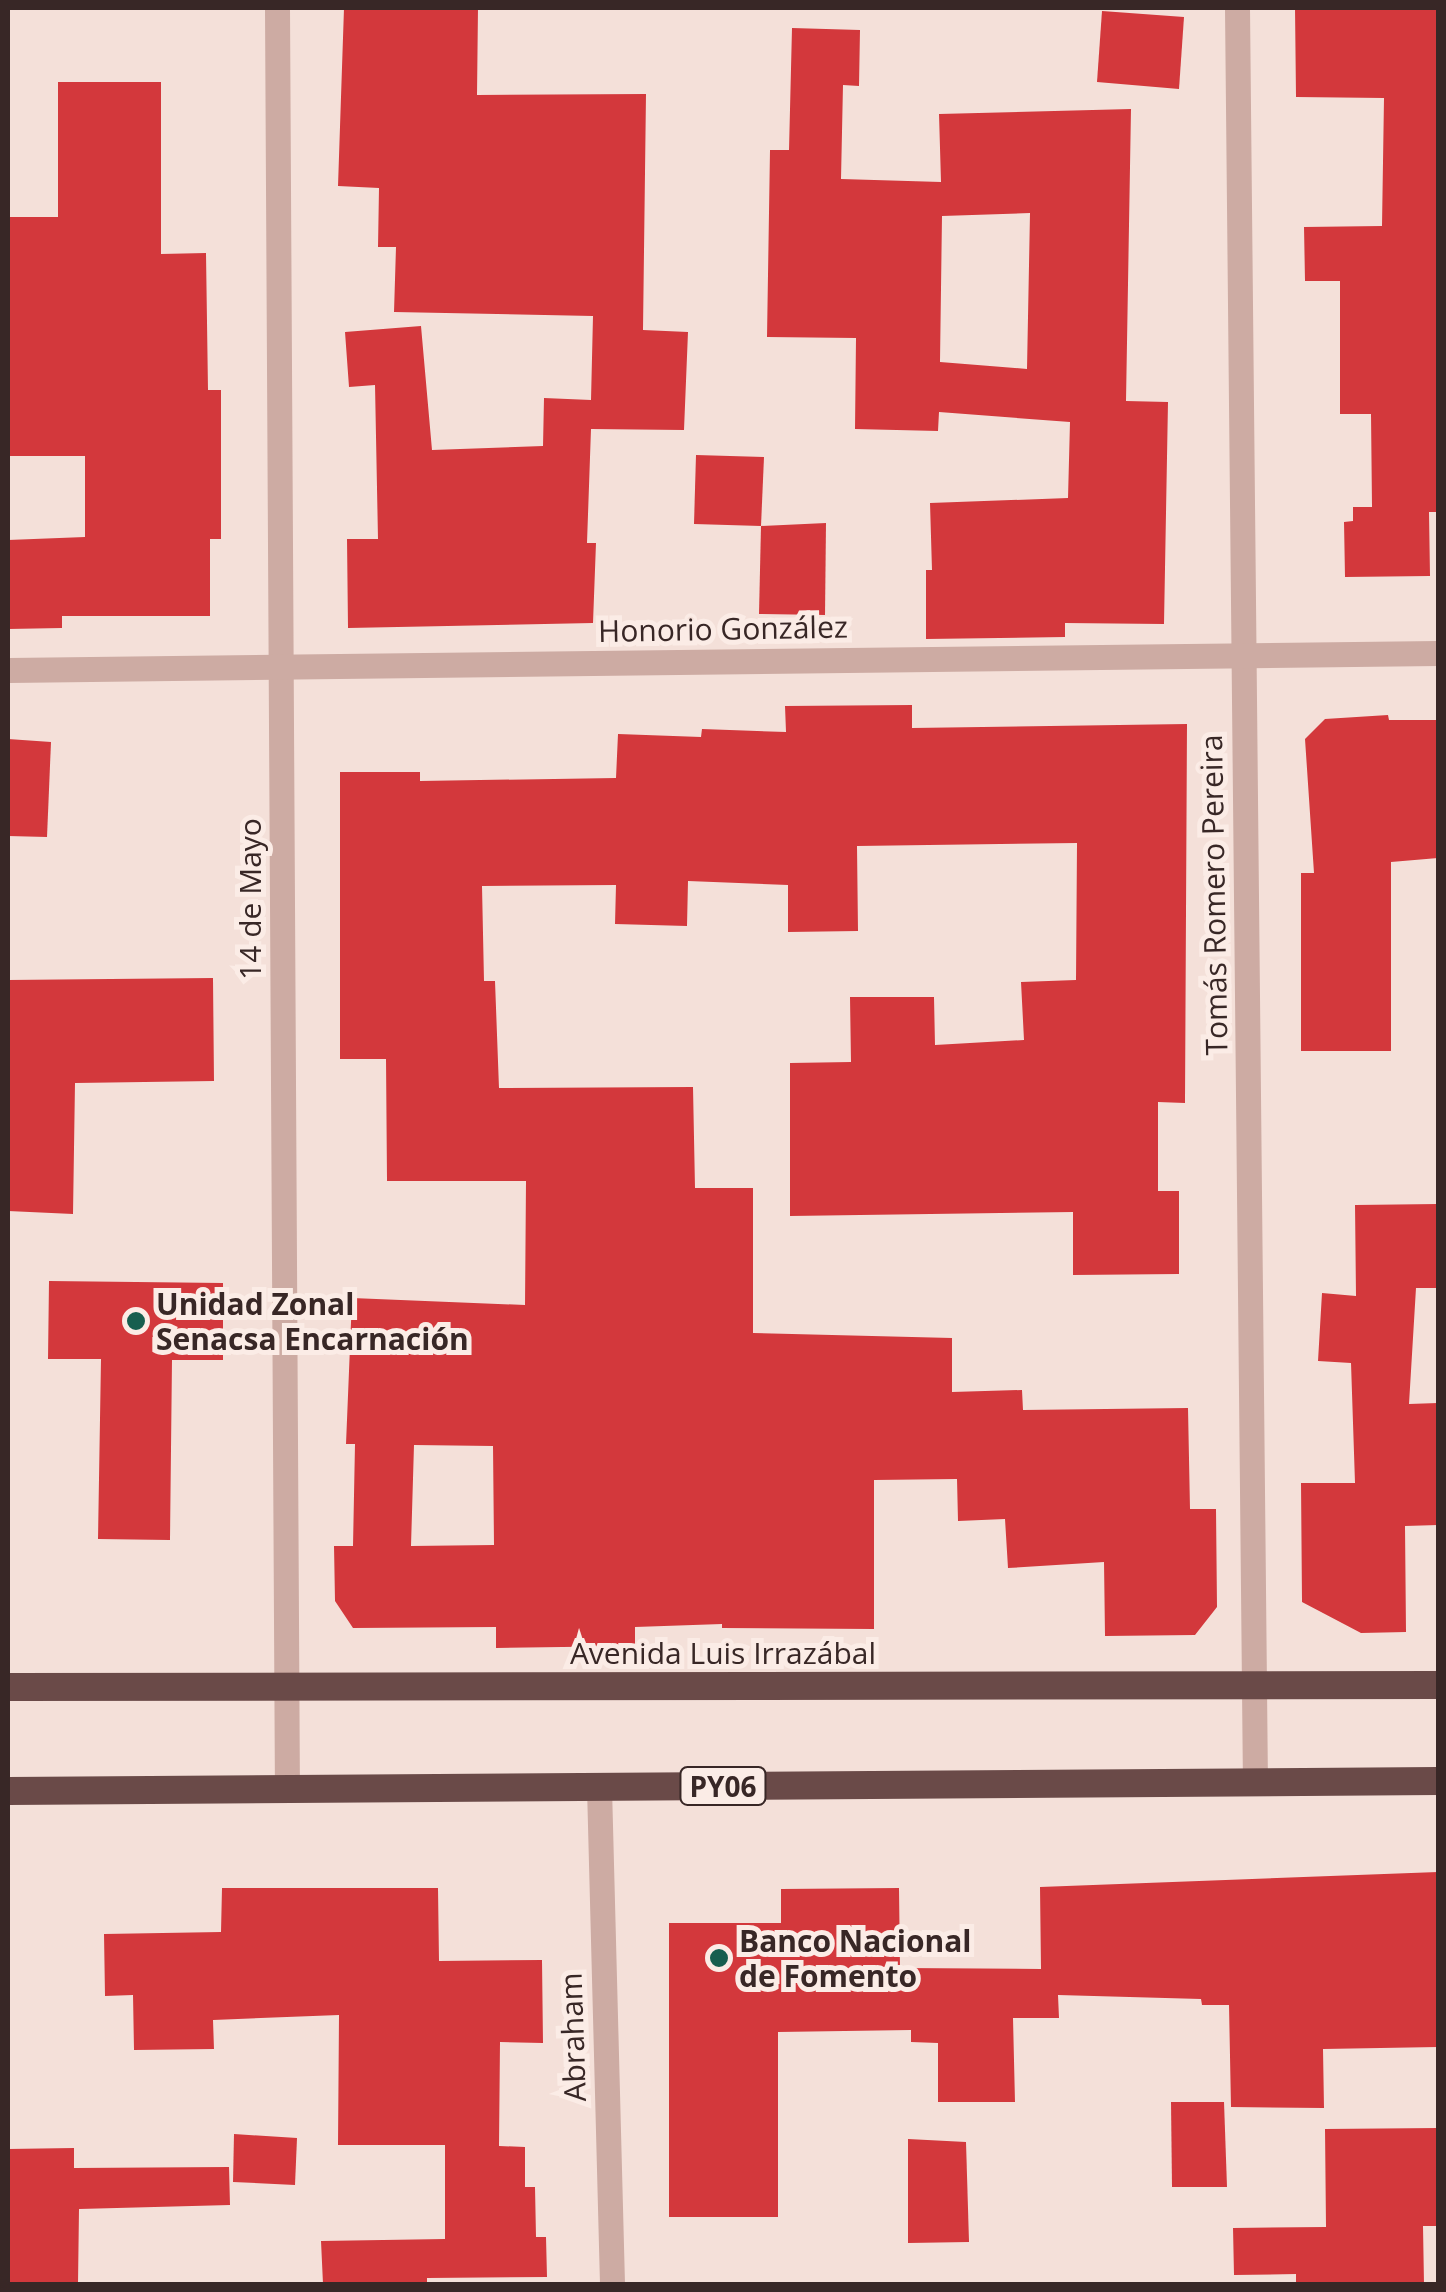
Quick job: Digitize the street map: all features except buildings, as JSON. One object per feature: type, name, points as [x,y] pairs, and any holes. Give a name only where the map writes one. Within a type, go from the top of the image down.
[{"type":"highway","name":"Avenida Luis Irrazábal","points":[[8,1687],[1438,1685]]},
{"type":"highway","name":"PY06","points":[[8,1791],[1438,1782]]},
{"type":"street","name":"14 de Mayo","points":[[277,8],[287,1789]]},
{"type":"street","name":"Tomás Romero Pereira","points":[[1237,8],[1255,1782]]},
{"type":"street","name":"Honorio González","points":[[8,670],[1438,653]]},
{"type":"street","name":"Abraham","points":[[600,1787],[612,2284]]},
{"type":"place","name":"Unidad Zonal Senacsa Encarnación","points":[[136,1321]]},
{"type":"place","name":"Banco Nacional de Fomento","points":[[719,1958]]}]
